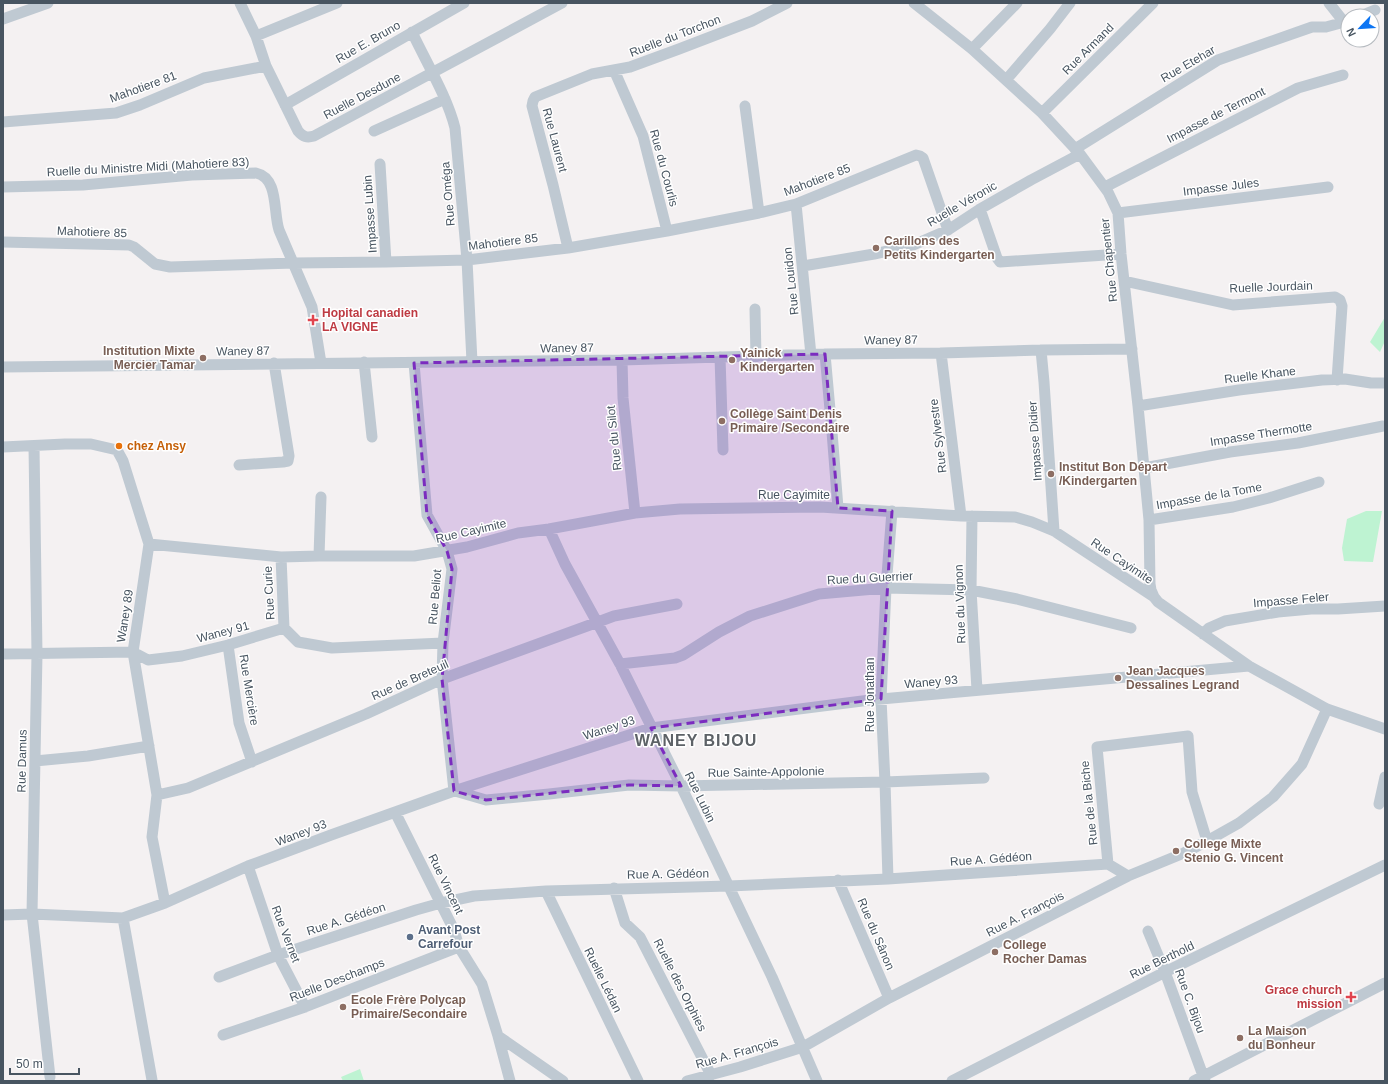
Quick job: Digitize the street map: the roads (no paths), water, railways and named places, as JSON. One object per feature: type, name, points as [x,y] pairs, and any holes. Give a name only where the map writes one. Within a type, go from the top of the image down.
[{"type":"street","points":[[3,19],[48,3]]},
{"type":"street","name":"Ruelle Desdune","points":[[240,3],[256,36],[266,66],[298,131],[305,137],[309,138],[562,3]]},
{"type":"street","points":[[256,36],[337,3]]},
{"type":"street","name":"Rue E. Bruno","points":[[285,105],[464,3]]},
{"type":"street","name":"Ruelle du Torchon","points":[[614,70],[630,67],[686,46],[752,20],[787,3]]},
{"type":"street","points":[[972,50],[1017,3]]},
{"type":"street","points":[[1006,80],[1050,29],[1070,3]]},
{"type":"street","name":"Rue Armand","points":[[1042,113],[1153,3]]},
{"type":"street","points":[[1330,3],[1340,15]]},
{"type":"street","name":"Rue Chapentier","points":[[922,6],[1042,113],[1077,151],[1105,188],[1118,213],[1149,520],[1150,584],[1154,597]]},
{"type":"street","name":"Rue Etehar","points":[[1077,151],[1218,60],[1312,27],[1326,27],[1340,24]]},
{"type":"street","name":"Rue Oméga","points":[[412,32],[452,114],[455,128],[467,260],[472,362]]},
{"type":"street","name":"Mahotiere 81","points":[[3,122],[116,113],[140,105],[204,78],[266,66]]},
{"type":"street","name":"Rue du Courlis","points":[[614,70],[643,136],[666,230]]},
{"type":"street","name":"Rue Laurent","points":[[568,248],[554,185],[532,106],[533,101],[535,97],[592,74],[614,70]]},
{"type":"street","name":"Impasse de Termont","points":[[1105,188],[1298,88],[1343,75]]},
{"type":"street","points":[[374,131],[445,99]]},
{"type":"street","points":[[745,106],[759,213]]},
{"type":"street","name":"Ruelle Véronic","points":[[803,266],[911,246],[948,230],[1077,151]]},
{"type":"street","name":"Mahotiere 85","points":[[3,242],[129,245],[134,247],[155,264],[170,267],[467,260],[568,248],[759,213],[796,204],[916,155],[923,158],[948,230]]},
{"type":"street","name":"Impasse Lubin","points":[[380,164],[386,262]]},
{"type":"street","name":"Ruelle du Ministre Midi (Mahotiere 83)","points":[[3,186],[83,185],[192,175],[262,174],[272,188],[276,220],[284,243],[312,307],[321,363]]},
{"type":"street","name":"Impasse Jules","points":[[1118,213],[1328,187]]},
{"type":"street","name":"Rue Louidon","points":[[796,204],[811,355]]},
{"type":"street","points":[[980,209],[996,258],[1000,262],[1121,254]]},
{"type":"street","name":"Ruelle Jourdain","points":[[1124,282],[1234,304],[1338,298],[1342,306],[1337,380]]},
{"type":"street","points":[[755,309],[756,357]]},
{"type":"street","name":"Waney 87","points":[[3,367],[622,360],[825,354],[1132,349]]},
{"type":"street","name":"Impasse Didier","points":[[1041,350],[1054,531]]},
{"type":"street","name":"Rue Sylvestre","points":[[941,353],[966,516]]},
{"type":"street","points":[[825,354],[838,508]]},
{"type":"street","points":[[720,357],[723,450]]},
{"type":"street","name":"Rue du Silot","points":[[622,360],[623,398],[635,513]]},
{"type":"street","points":[[364,362],[372,437]]},
{"type":"street","name":"Rue Beliot","points":[[414,363],[427,515],[447,551],[452,569],[443,643],[442,679],[454,791]]},
{"type":"street","points":[[239,465],[288,461],[289,456],[274,364]]},
{"type":"street","name":"Ruelle Khane","points":[[1138,406],[1239,390],[1322,380],[1353,380],[1371,383],[1385,383]]},
{"type":"street","name":"Impasse Thermotte","points":[[1144,468],[1223,453],[1298,443],[1383,426]]},
{"type":"street","name":"Waney 89","points":[[3,447],[91,444],[117,450],[123,461],[149,544],[133,652],[157,794],[152,837],[165,903]]},
{"type":"street","name":"Rue Damus","points":[[34,446],[37,654],[32,914],[50,1077]]},
{"type":"street","name":"Impasse de la Tome","points":[[1149,520],[1233,507],[1269,498],[1319,482]]},
{"type":"street","points":[[319,556],[321,497]]},
{"type":"street","name":"Rue Cayimite","points":[[149,544],[281,558],[319,556],[414,556],[466,547],[518,533],[549,529],[635,513],[680,509],[820,507],[966,516],[1015,517],[1054,531],[1154,597],[1158,602],[1249,666],[1327,709],[1385,729]]},
{"type":"street","name":"Rue Jonathan","points":[[888,879],[886,782],[881,699],[886,588],[892,511]]},
{"type":"street","name":"Rue du Vignon","points":[[966,516],[977,690]]},
{"type":"street","name":"Rue Lubin","points":[[549,529],[565,564],[620,664],[681,786],[772,977],[817,1081]]},
{"type":"street","name":"Rue Curie","points":[[281,558],[284,628]]},
{"type":"street","name":"Rue du Guerrier","points":[[620,664],[675,658],[683,655],[719,632],[750,616],[819,594],[886,588],[971,590],[1017,599],[1131,628]]},
{"type":"street","name":"Rue de Breteuil","points":[[157,794],[188,788],[366,714],[442,679],[614,616],[677,604]]},
{"type":"street","name":"Impasse Feler","points":[[1203,634],[1209,628],[1225,621],[1278,612],[1385,606]]},
{"type":"street","points":[[284,628],[298,642],[332,648],[443,643]]},
{"type":"street","name":"Waney 91","points":[[3,654],[133,652],[148,660],[182,656],[228,645],[284,628]]},
{"type":"street","name":"Rue Mercière","points":[[228,645],[239,723],[252,762]]},
{"type":"street","name":"Waney 93","points":[[3,915],[32,914],[123,918],[165,903],[248,866],[395,812],[454,791],[651,728],[881,699],[1249,666]]},
{"type":"street","name":"Rue A. François","points":[[687,1081],[740,1068],[803,1047],[889,998],[1128,876],[1184,853],[1239,823],[1273,797],[1302,764],[1327,709]]},
{"type":"street","name":"Rue de la Biche","points":[[1108,864],[1097,747],[1188,736],[1192,792],[1207,841]]},
{"type":"street","points":[[36,761],[88,756],[149,746]]},
{"type":"street","points":[[1379,804],[1385,777]]},
{"type":"street","name":"Rue Sainte-Appolonie","points":[[454,791],[486,800],[629,785],[681,786],[886,782],[984,778]]},
{"type":"street","name":"Rue Vincent","points":[[395,812],[454,930],[459,947],[482,984],[510,1081]]},
{"type":"street","points":[[1108,864],[1128,876]]},
{"type":"street","name":"Rue A. Gédéon","points":[[219,977],[278,955],[441,903],[474,896],[546,890],[729,886],[838,880],[888,879],[1108,864]]},
{"type":"street","name":"Rue Vernet","points":[[248,866],[278,955],[305,1007]]},
{"type":"street","name":"Rue Berthold","points":[[952,1081],[1165,972],[1385,866]]},
{"type":"street","name":"Rue du Sânon","points":[[838,880],[889,998]]},
{"type":"street","name":"Ruelle des Orphies","points":[[614,888],[625,923],[640,937],[711,1075]]},
{"type":"street","name":"Ruelle Lédan","points":[[546,890],[638,1081]]},
{"type":"street","points":[[123,918],[152,1080]]},
{"type":"street","name":"Rue C. Bijou","points":[[1148,931],[1165,972],[1201,1079]]},
{"type":"street","name":"Ruelle Deschamps","points":[[223,1034],[305,1007],[459,947]]},
{"type":"street","points":[[1201,1079],[1385,983]]},
{"type":"street","points":[[498,1036],[563,1081]]},
{"type":"place","name":"Carillons des Petits Kindergarten","points":[[876,248]]},
{"type":"place","name":"Hopital canadien LA VIGNE","points":[[313,320]]},
{"type":"place","name":"Institution Mixte Mercier Tamar","points":[[203,358]]},
{"type":"place","name":"Yainick Kindergarten","points":[[732,360]]},
{"type":"place","name":"Collège Saint Denis Primaire /Secondaire","points":[[722,421]]},
{"type":"place","name":"chez Ansy","points":[[119,446]]},
{"type":"place","name":"Institut Bon Départ /Kindergarten","points":[[1051,474]]},
{"type":"place","name":"Jean Jacques Dessalines Legrand","points":[[1118,678]]},
{"type":"place","name":"College Mixte Stenio G. Vincent","points":[[1176,851]]},
{"type":"place","name":"Avant Post Carrefour","points":[[410,937]]},
{"type":"place","name":"College Rocher Damas","points":[[995,952]]},
{"type":"place","name":"Grace church mission","points":[[1351,997]]},
{"type":"place","name":"Ecole Frère Polycap Primaire/Secondaire","points":[[343,1007]]},
{"type":"place","name":"La Maison du Bonheur","points":[[1240,1038]]},
{"type":"district","name":"WANEY BIJOU","points":[[696,740]]}]
